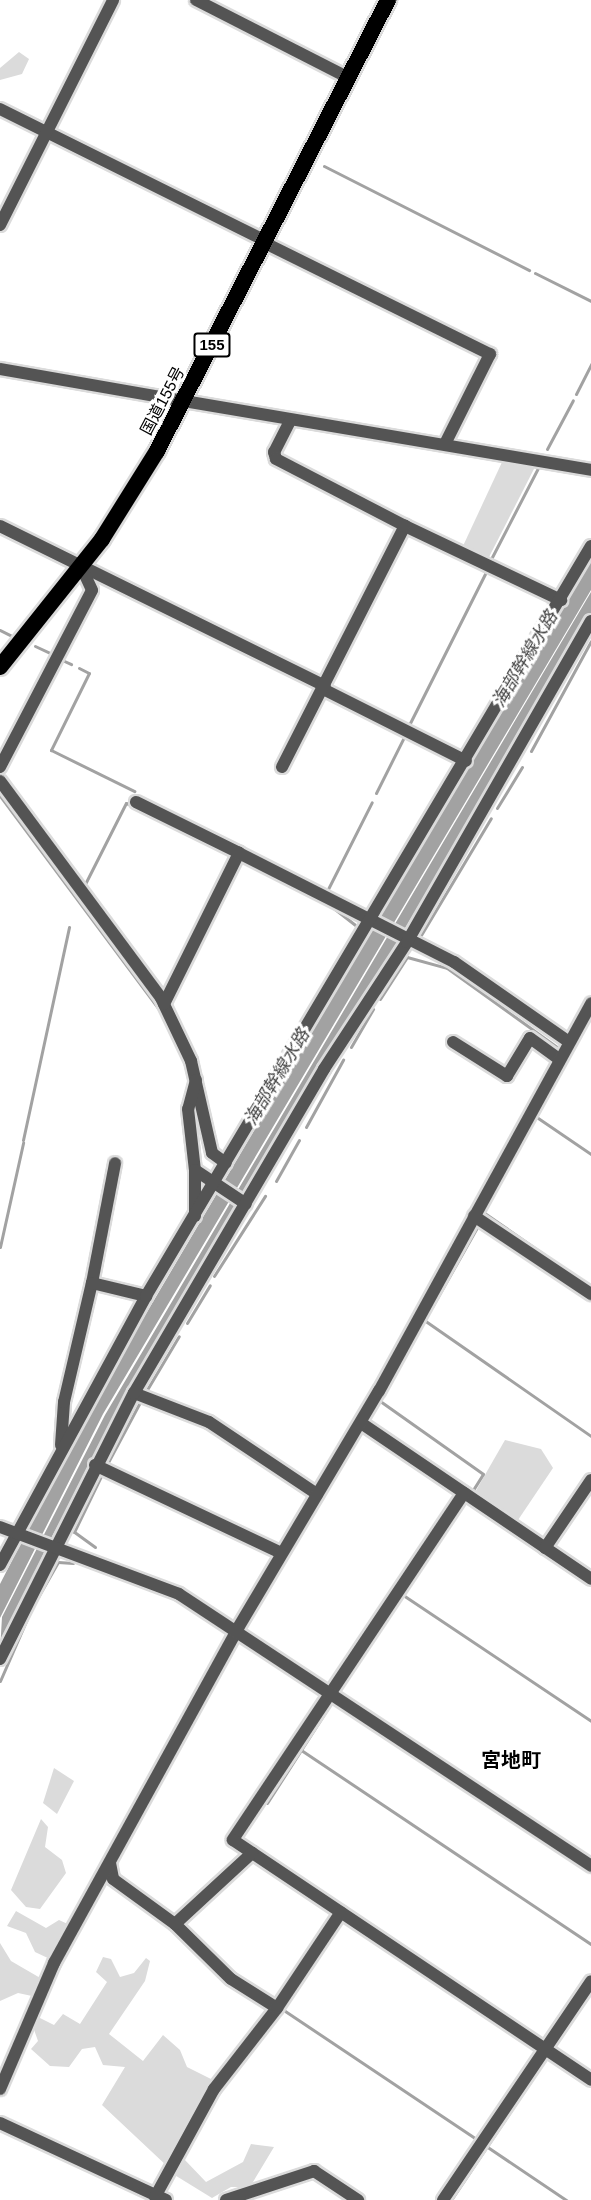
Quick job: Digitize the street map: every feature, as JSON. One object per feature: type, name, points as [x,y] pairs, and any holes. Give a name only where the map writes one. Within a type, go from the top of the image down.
[{"type":"highway","name":"国道155号","points":[[0,668],[81,566],[125,504],[184,401],[388,0]]},
{"type":"street","points":[[0,225],[113,0]]},
{"type":"street","points":[[196,0],[348,78]]},
{"type":"street","points":[[0,109],[490,354],[446,442]]},
{"type":"street","points":[[0,369],[290,420],[446,442],[591,470]]},
{"type":"street","points":[[290,420],[274,452],[276,459],[405,526],[561,600]]},
{"type":"street","points":[[0,526],[324,687],[466,761]]},
{"type":"street","points":[[282,767],[405,526]]},
{"type":"street","points":[[0,1565],[20,1533],[62,1445],[146,1296],[216,1186],[226,1163],[466,761],[591,546]]},
{"type":"street","points":[[0,767],[92,590],[81,566]]},
{"type":"street","points":[[0,1659],[54,1543],[134,1393],[245,1204],[407,942],[591,621]]},
{"type":"street","points":[[1,789],[164,1004],[197,1079],[212,1153],[226,1163]]},
{"type":"street","points":[[136,802],[370,920],[407,942],[454,962],[569,1042]]},
{"type":"street","points":[[164,1004],[239,853]]},
{"type":"street","points":[[0,2089],[44,1983],[238,1628],[361,1423],[590,1007]]},
{"type":"street","points":[[453,1042],[507,1076],[530,1038],[560,1059]]},
{"type":"street","points":[[195,1217],[195,1170],[188,1109],[197,1079]]},
{"type":"street","points":[[62,1445],[64,1402],[92,1283],[115,1163]]},
{"type":"street","points":[[195,1170],[245,1204]]},
{"type":"street","points":[[474,1216],[591,1294]]},
{"type":"street","points":[[92,1283],[146,1296]]},
{"type":"street","points":[[134,1393],[209,1422],[317,1494]]},
{"type":"street","points":[[361,1423],[591,1579]]},
{"type":"street","points":[[94,1465],[281,1553]]},
{"type":"street","points":[[545,1548],[591,1480]]},
{"type":"street","points":[[464,1493],[232,1840],[591,2080]]},
{"type":"street","points":[[0,1527],[54,1543],[179,1594],[238,1628],[591,1866]]},
{"type":"street","points":[[175,1924],[252,1853]]},
{"type":"street","points":[[110,1863],[114,1879],[175,1924],[231,1979],[277,2008]]},
{"type":"street","points":[[97,1887],[114,1879]]},
{"type":"street","points":[[0,2123],[160,2198],[213,2089],[277,2008],[341,1912]]},
{"type":"street","points":[[443,2200],[591,1981]]},
{"type":"street","points":[[226,2200],[314,2171],[357,2200]]},
{"type":"shaded area","points":[[19,52],[29,59],[22,74],[0,80],[0,68]]},
{"type":"shaded area","points":[[503,460],[536,465],[488,559],[463,546]]},
{"type":"shaded area","points":[[591,559],[591,590],[103,1414],[0,1618],[0,1584],[91,1407]]},
{"type":"shaded area","points":[[591,592],[591,614],[115,1419],[47,1546],[0,1651],[2,1617],[105,1415]]},
{"type":"shaded area","points":[[505,1440],[541,1449],[553,1468],[516,1523],[474,1494]]},
{"type":"shaded area","points":[[54,1768],[74,1781],[57,1814],[43,1803]]},
{"type":"shaded area","points":[[41,1819],[48,1827],[45,1847],[62,1860],[66,1873],[40,1909],[26,1907],[11,1890]]},
{"type":"shaded area","points":[[16,1911],[46,1928],[59,1920],[72,1926],[52,1960],[35,1952],[26,1933],[7,1926]]},
{"type":"shaded area","points":[[0,1943],[11,1961],[42,1979],[32,1996],[18,1993],[0,2001]]},
{"type":"shaded area","points":[[103,1957],[111,1959],[120,1977],[134,1973],[146,1958],[150,1961],[145,1981],[109,2034],[143,2061],[163,2035],[180,2050],[187,2067],[215,2081],[168,2167],[102,2105],[125,2067],[103,2065],[95,2047],[82,2049],[69,2067],[50,2066],[31,2049],[38,2041],[31,2021],[36,2016],[54,2025],[63,2014],[80,2024],[107,1982],[96,1972]]},
{"type":"shaded area","points":[[251,2144],[274,2147],[250,2187],[231,2187],[212,2198],[173,2174],[184,2159],[206,2182],[243,2162]]},
{"type":"waterway","points":[[324,166],[529,270]]},
{"type":"waterway","points":[[535,273],[591,301]]},
{"type":"waterway","points":[[576,394],[591,364]]},
{"type":"waterway","points":[[547,449],[573,400]]},
{"type":"waterway","points":[[491,559],[539,466]]},
{"type":"waterway","points":[[409,725],[488,568]]},
{"type":"waterway","points":[[0,630],[12,636]]},
{"type":"waterway","points":[[531,751],[591,641]]},
{"type":"waterway","points":[[35,646],[54,655]]},
{"type":"waterway","points":[[62,660],[71,664]]},
{"type":"waterway","points":[[79,668],[89,673],[51,750],[134,791]]},
{"type":"waterway","points":[[376,793],[404,737]]},
{"type":"waterway","points":[[497,808],[522,767]]},
{"type":"waterway","points":[[0,796],[162,1013]]},
{"type":"waterway","points":[[328,889],[372,802]]},
{"type":"waterway","points":[[84,886],[126,803],[133,806]]},
{"type":"waterway","points":[[421,935],[491,818]]},
{"type":"waterway","points":[[327,903],[356,926]]},
{"type":"waterway","points":[[23,1140],[69,927]]},
{"type":"waterway","points":[[380,999],[407,957],[447,968],[561,1050]]},
{"type":"waterway","points":[[351,1047],[373,1009]]},
{"type":"waterway","points":[[306,1127],[343,1060]]},
{"type":"waterway","points":[[535,1116],[591,1154]]},
{"type":"waterway","points":[[276,1181],[299,1140]]},
{"type":"waterway","points":[[0,1247],[23,1143]]},
{"type":"waterway","points":[[214,1276],[265,1196]]},
{"type":"waterway","points":[[483,1212],[591,1287]]},
{"type":"waterway","points":[[432,1307],[479,1224]]},
{"type":"waterway","points":[[187,1323],[210,1285]]},
{"type":"waterway","points":[[424,1320],[591,1436]]},
{"type":"waterway","points":[[145,1393],[179,1336]]},
{"type":"waterway","points":[[380,1401],[483,1474],[471,1493]]},
{"type":"waterway","points":[[106,1466],[140,1402]]},
{"type":"waterway","points":[[95,1547],[74,1532],[102,1474]]},
{"type":"waterway","points":[[38,1597],[58,1562],[73,1563]]},
{"type":"waterway","points":[[403,1595],[591,1721]]},
{"type":"waterway","points":[[0,1681],[27,1619]]},
{"type":"waterway","points":[[267,1803],[330,1705]]},
{"type":"waterway","points":[[301,1750],[591,1944]]},
{"type":"waterway","points":[[554,2046],[591,1992]]},
{"type":"waterway","points":[[282,2009],[475,2138]]},
{"type":"waterway","points":[[451,2200],[546,2058]]},
{"type":"waterway","points":[[486,2146],[566,2200]]},
{"type":"district","name":"宮地町","points":[[511,1760]]},
{"type":"water label","name":"海部幹線水路","points":[[525,659]]},
{"type":"water label","name":"海部幹線水路","points":[[277,1077]]}]
